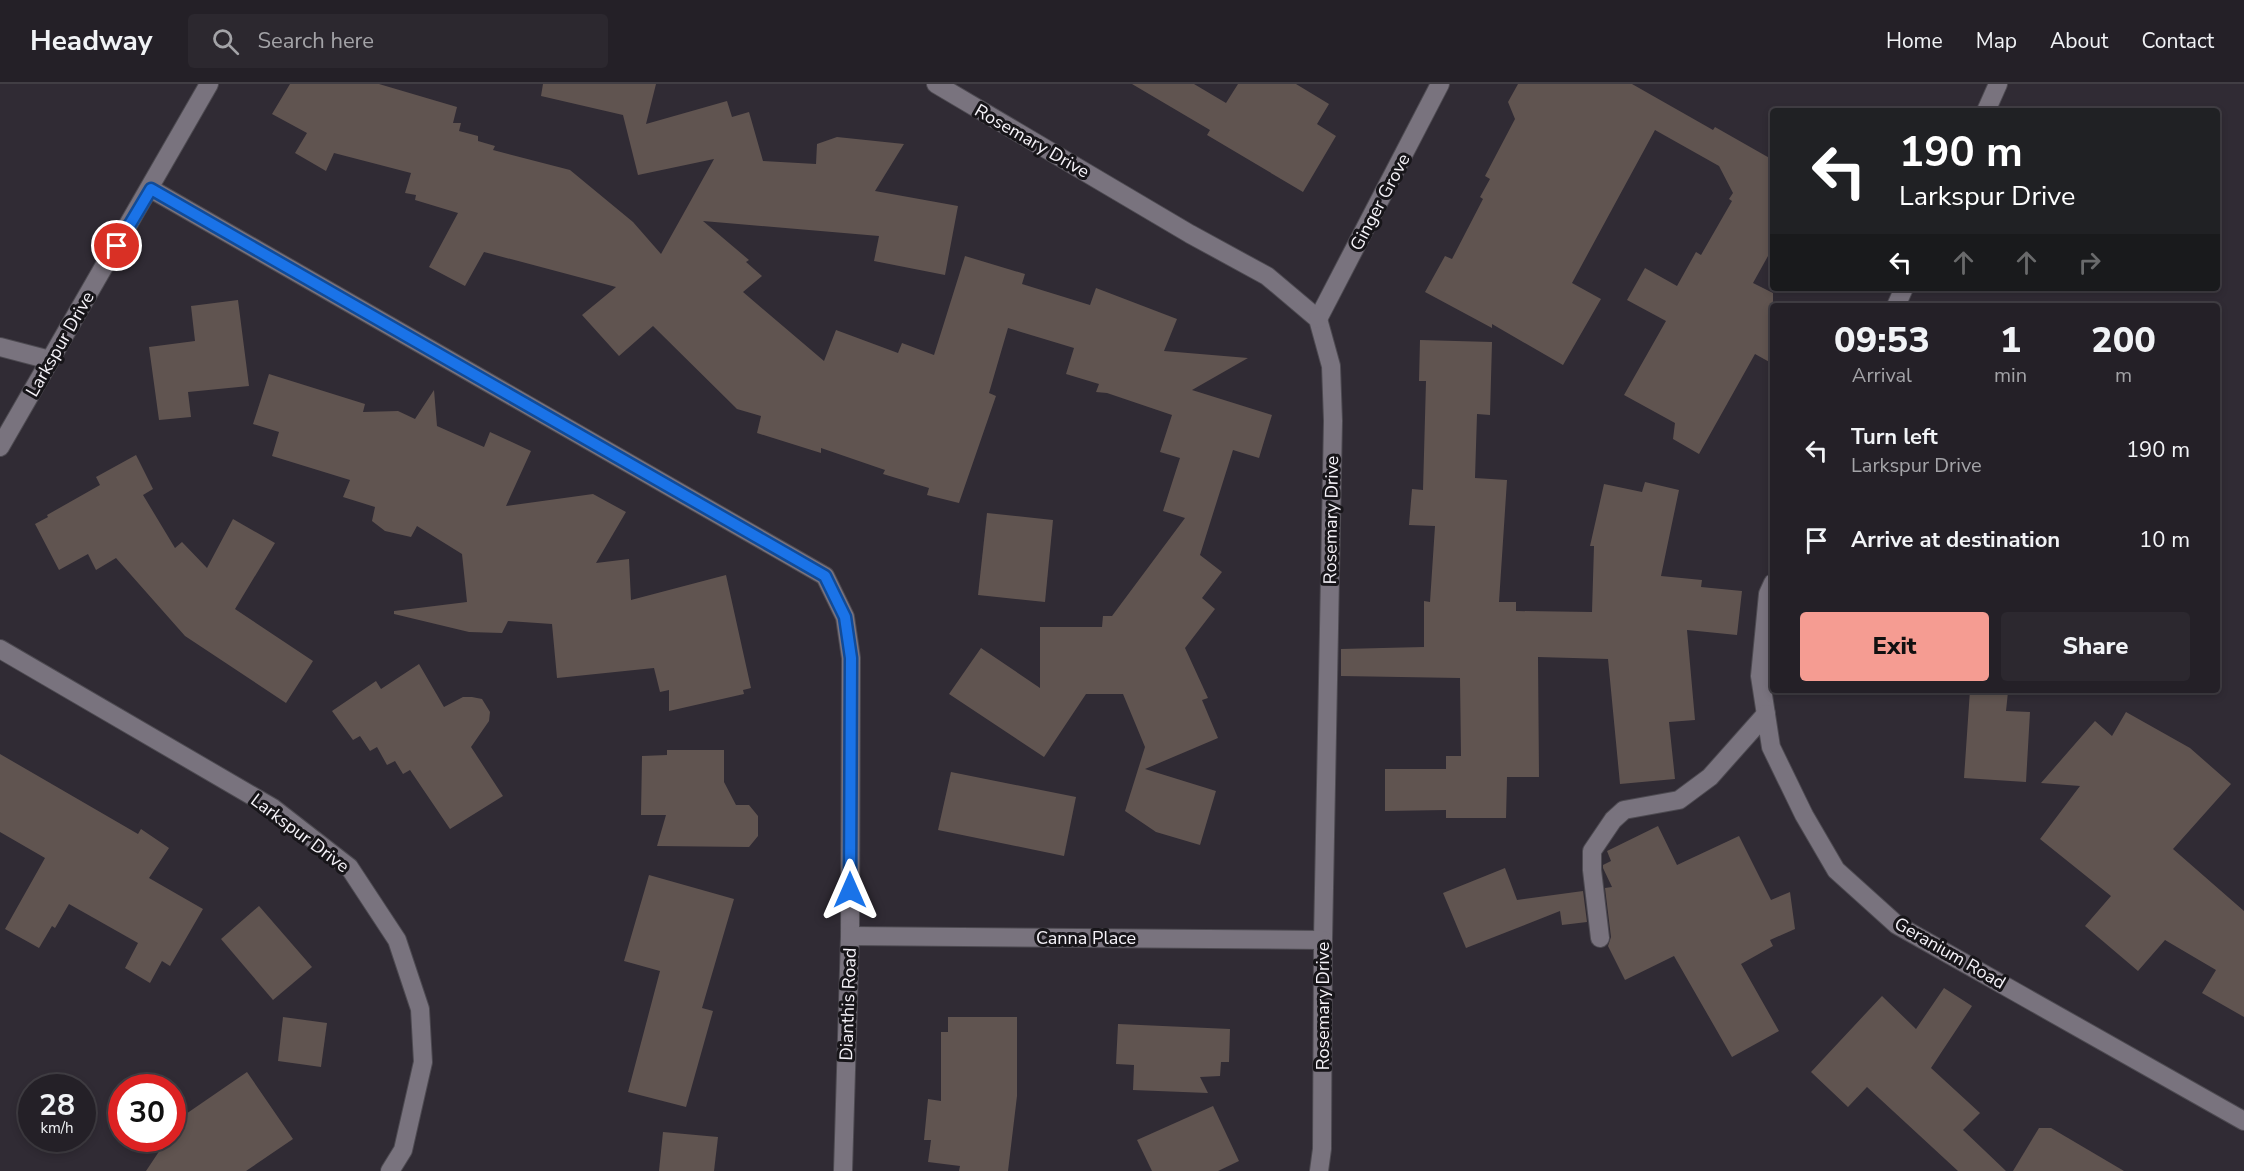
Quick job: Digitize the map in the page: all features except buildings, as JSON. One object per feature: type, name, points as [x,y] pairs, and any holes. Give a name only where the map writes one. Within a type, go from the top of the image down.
[{"type":"street","name":"Larkspur Drive","points":[[0,447],[151,189],[209,84]]},
{"type":"street","name":"Rosemary Drive","points":[[936,84],[1190,234],[1268,276],[1318,319],[1331,366],[1333,421],[1323,940],[1322,1149],[1319,1171]]},
{"type":"street","name":"Ginger Grove","points":[[1318,319],[1440,84]]},
{"type":"street","points":[[1987,108],[1998,84]]},
{"type":"street","name":"Dianthis Road","points":[[151,189],[825,576],[845,617],[851,658],[850,936],[843,1171]]},
{"type":"street","points":[[0,347],[50,360]]},
{"type":"street","name":"Geranium Road","points":[[1770,590],[1760,676],[1771,747],[1804,815],[1836,870],[1897,925],[2244,1121]]},
{"type":"street","name":"Larkspur Drive","points":[[0,649],[273,808],[349,867],[397,940],[420,1009],[423,1062],[403,1150],[390,1171]]},
{"type":"street","points":[[1600,938],[1592,851],[1613,820],[1624,810],[1679,800],[1710,777],[1766,714]]},
{"type":"street","name":"Canna Place","points":[[850,936],[1323,940]]},
{"type":"route","points":[[117,246],[151,189],[825,576],[845,617],[851,658],[850,890]]}]
